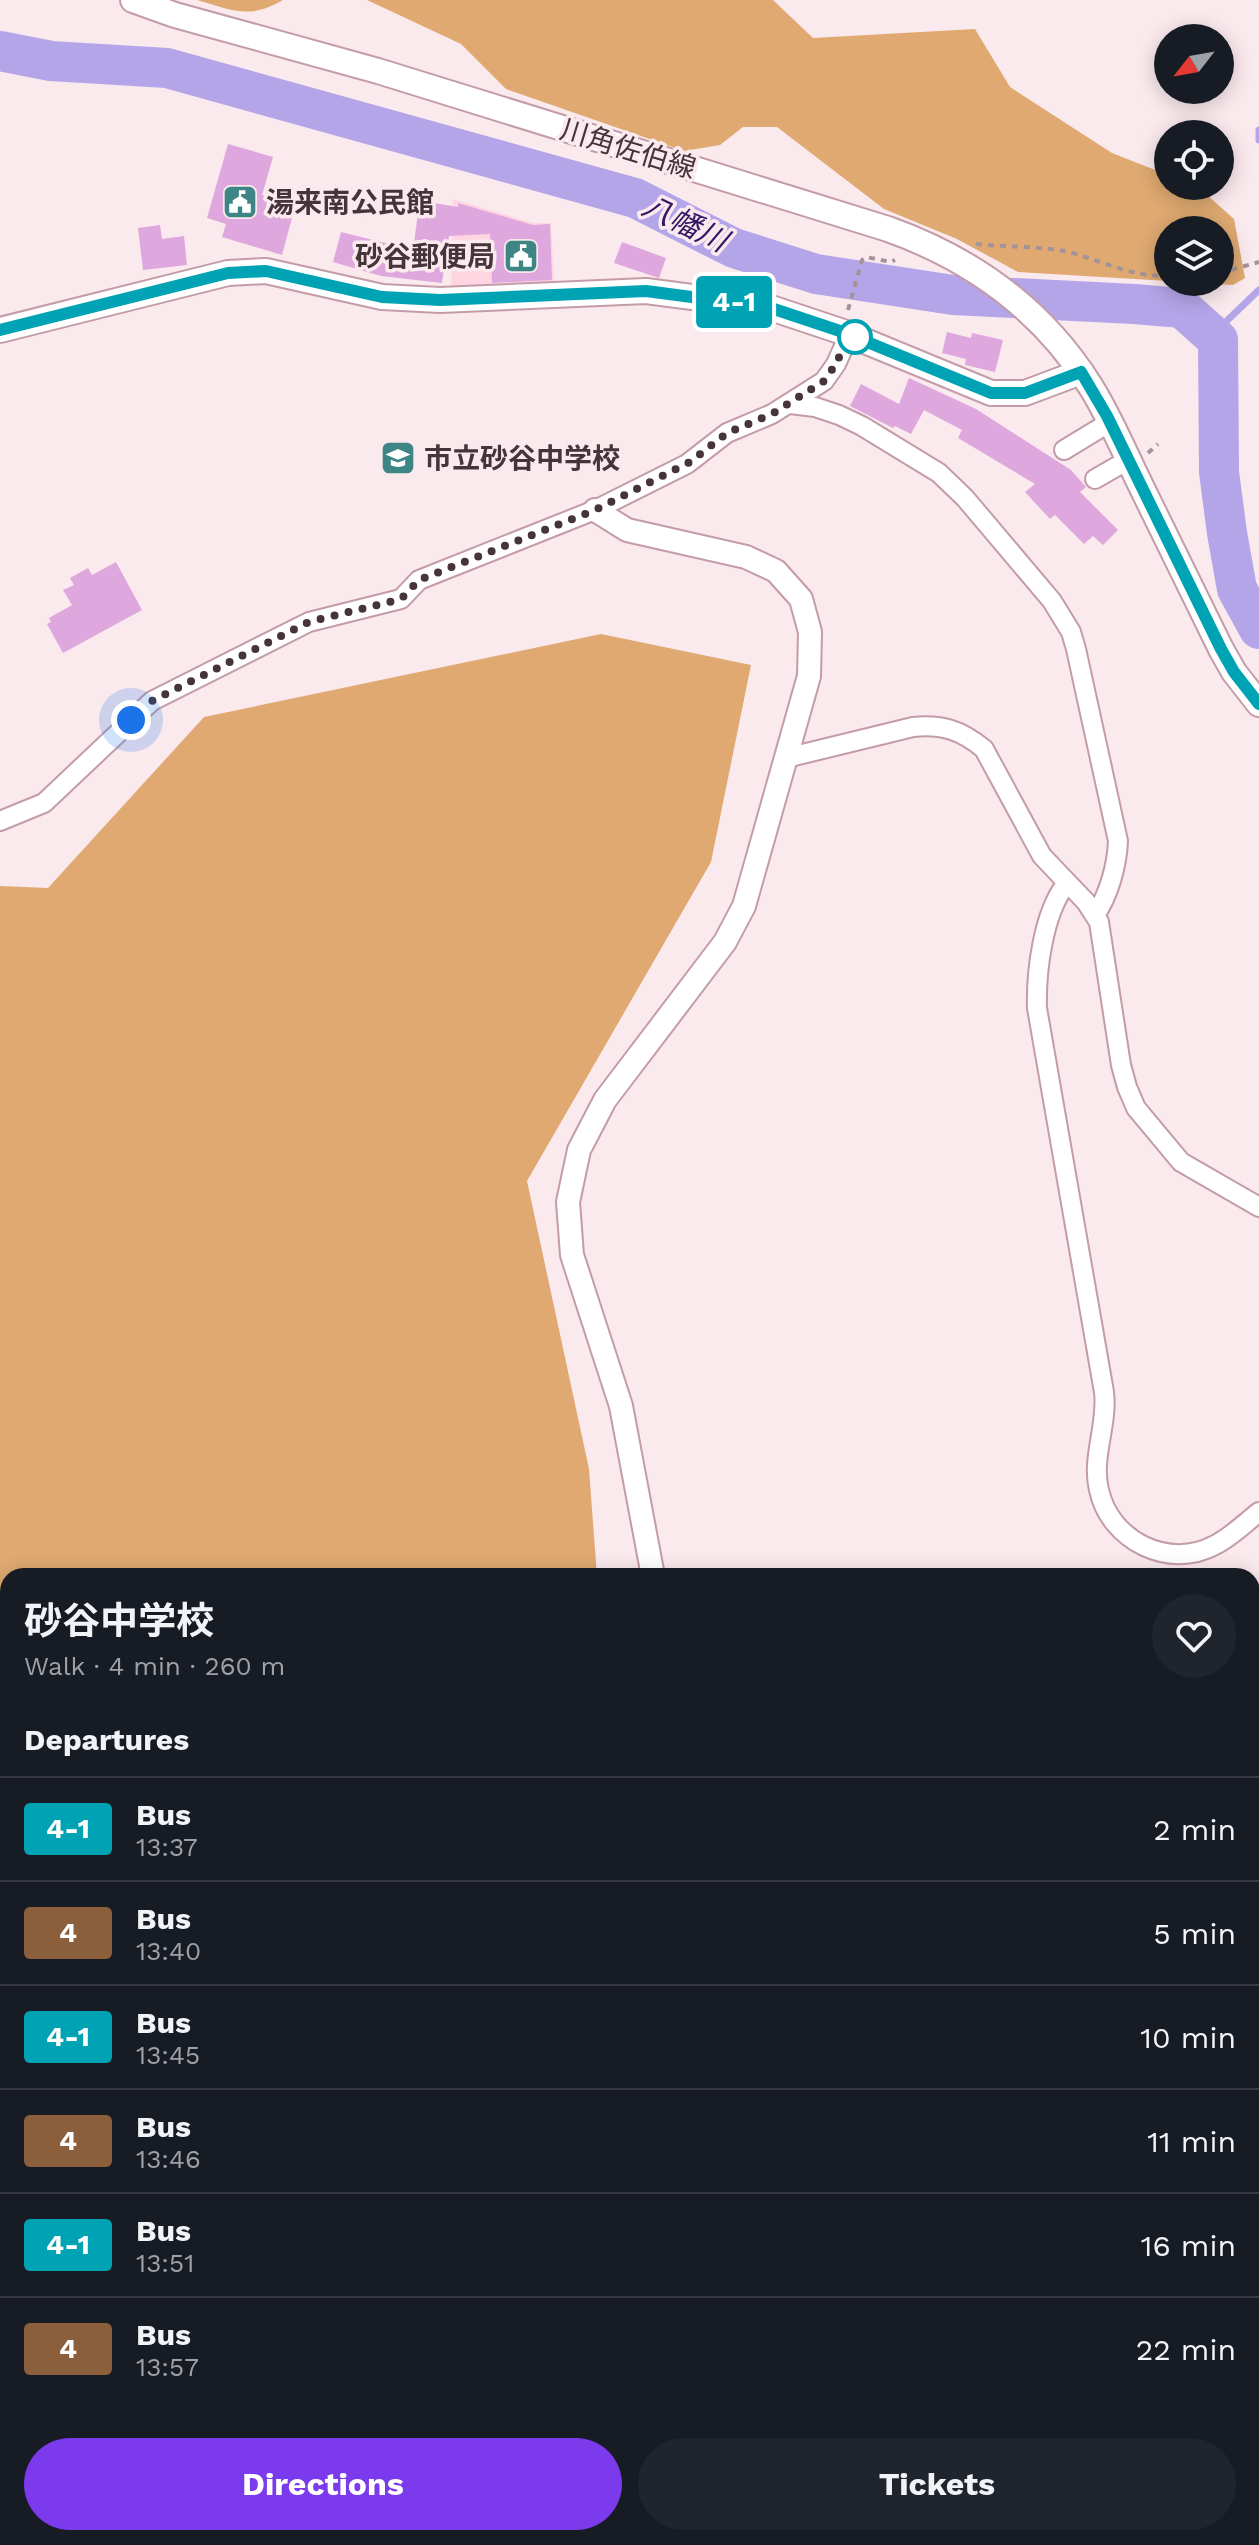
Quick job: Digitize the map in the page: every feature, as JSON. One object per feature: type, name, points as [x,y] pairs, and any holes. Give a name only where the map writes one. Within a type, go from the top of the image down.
[{"type":"main road","name":"川角佐伯線","points":[[133,0],[175,15],[378,71],[919,240],[964,250],[1051,333],[1081,372],[1110,422],[1221,649],[1259,704]]},
{"type":"main road","points":[[0,330],[228,273],[266,271],[382,297],[440,300],[646,291],[768,307],[848,328],[991,393],[1025,393],[1081,372]]},
{"type":"street","points":[[0,821],[44,803],[152,701],[309,622],[401,599],[419,580],[595,510],[690,462],[727,433],[790,404],[831,373],[848,328]]},
{"type":"street","points":[[790,404],[815,407],[839,415],[939,473],[965,498],[1063,616],[1076,649],[1118,841],[1114,868],[1095,915]]},
{"type":"street","points":[[1064,450],[1110,422]]},
{"type":"street","points":[[1095,479],[1128,460]]},
{"type":"street","points":[[595,510],[627,530],[746,557],[776,571],[801,599],[810,632],[809,676],[744,906],[710,963],[605,1100],[579,1150],[568,1202],[572,1255],[621,1406],[651,1568]]},
{"type":"street","points":[[786,758],[932,725],[951,728],[984,749],[1042,856],[1095,915],[1102,934],[1121,1065],[1136,1108],[1181,1162],[1259,1207]]},
{"type":"street","points":[[1066,884],[1052,907],[1048,923],[1038,977],[1037,1008],[1104,1392],[1105,1416],[1097,1474],[1098,1490],[1112,1520],[1123,1532],[1150,1550],[1166,1553],[1199,1552],[1214,1545],[1259,1512]]},
{"type":"path","points":[[964,250],[980,244],[1059,250],[1154,275]]},
{"type":"path","points":[[848,328],[859,265],[866,257],[891,262],[895,260]]},
{"type":"path","points":[[1234,269],[1259,262]]},
{"type":"shaded area","points":[[197,0],[283,0],[260,10],[240,11]]},
{"type":"shaded area","points":[[367,0],[773,0],[813,38],[975,29],[1010,87],[1112,153],[1154,170],[1154,200],[1213,200],[1231,216],[1154,216],[1154,280],[1018,272],[957,239],[884,209],[777,127],[743,127],[720,145],[684,151],[506,89],[461,44]]},
{"type":"shaded area","points":[[453,199],[533,223],[551,223],[554,283],[451,289]]},
{"type":"shaded area","points":[[1234,219],[1245,278],[1234,284]]},
{"type":"shaded area","points":[[601,634],[751,665],[711,862],[527,1181],[589,1469],[596,1568],[0,1568],[0,886],[48,888],[204,717]]},
{"type":"building","name":"湯来南公民館","points":[[228,144],[273,157],[262,195],[269,197],[266,206],[293,214],[282,255],[222,237],[226,224],[207,218]]},
{"type":"building","points":[[427,202],[458,207],[458,203],[533,225],[550,224],[552,280],[492,283],[490,234],[449,236],[442,283],[381,276],[333,262],[341,232],[413,250],[419,206],[427,207]]},
{"type":"building","points":[[160,225],[162,239],[184,236],[187,265],[143,270],[138,228]]},
{"type":"building","points":[[622,242],[666,258],[659,278],[614,263]]},
{"type":"building","points":[[947,332],[971,338],[972,333],[1003,340],[995,372],[965,365],[966,359],[942,353]]},
{"type":"building","points":[[909,378],[976,409],[1071,470],[1086,487],[1080,492],[1118,530],[1103,545],[1093,536],[1084,544],[1055,515],[1050,519],[1025,492],[1035,484],[958,438],[962,430],[924,410],[911,434],[850,406],[861,384],[899,404]]},
{"type":"building","points":[[116,562],[142,610],[63,653],[47,624],[51,622],[49,618],[72,605],[63,590],[74,585],[70,578],[88,568],[92,575]]},
{"type":"waterway","name":"八幡川","points":[[0,51],[51,61],[167,68],[635,198],[734,248],[816,274],[953,295],[1182,308],[1218,340],[1219,472],[1227,533],[1237,589],[1259,629]]},
{"type":"waterway","points":[[1259,130],[1259,140]]},
{"type":"waterway","points":[[1212,335],[1259,290]]},
{"type":"bus line","name":"4-1","points":[[0,330],[228,273],[266,271],[382,297],[440,300],[646,291],[768,307],[843,332],[991,393],[1025,393],[1081,372],[1107,416],[1221,649],[1259,704]]},
{"type":"place","name":"湯来南公民館","points":[[240,202]]},
{"type":"place","name":"砂谷郵便局","points":[[521,256]]},
{"type":"place","name":"市立砂谷中学校","points":[[398,458]]},
{"type":"route","points":[[131,720],[152,701],[309,622],[401,599],[419,580],[595,510],[687,464],[727,433],[772,414],[815,388],[831,373],[849,335],[855,337]]}]
